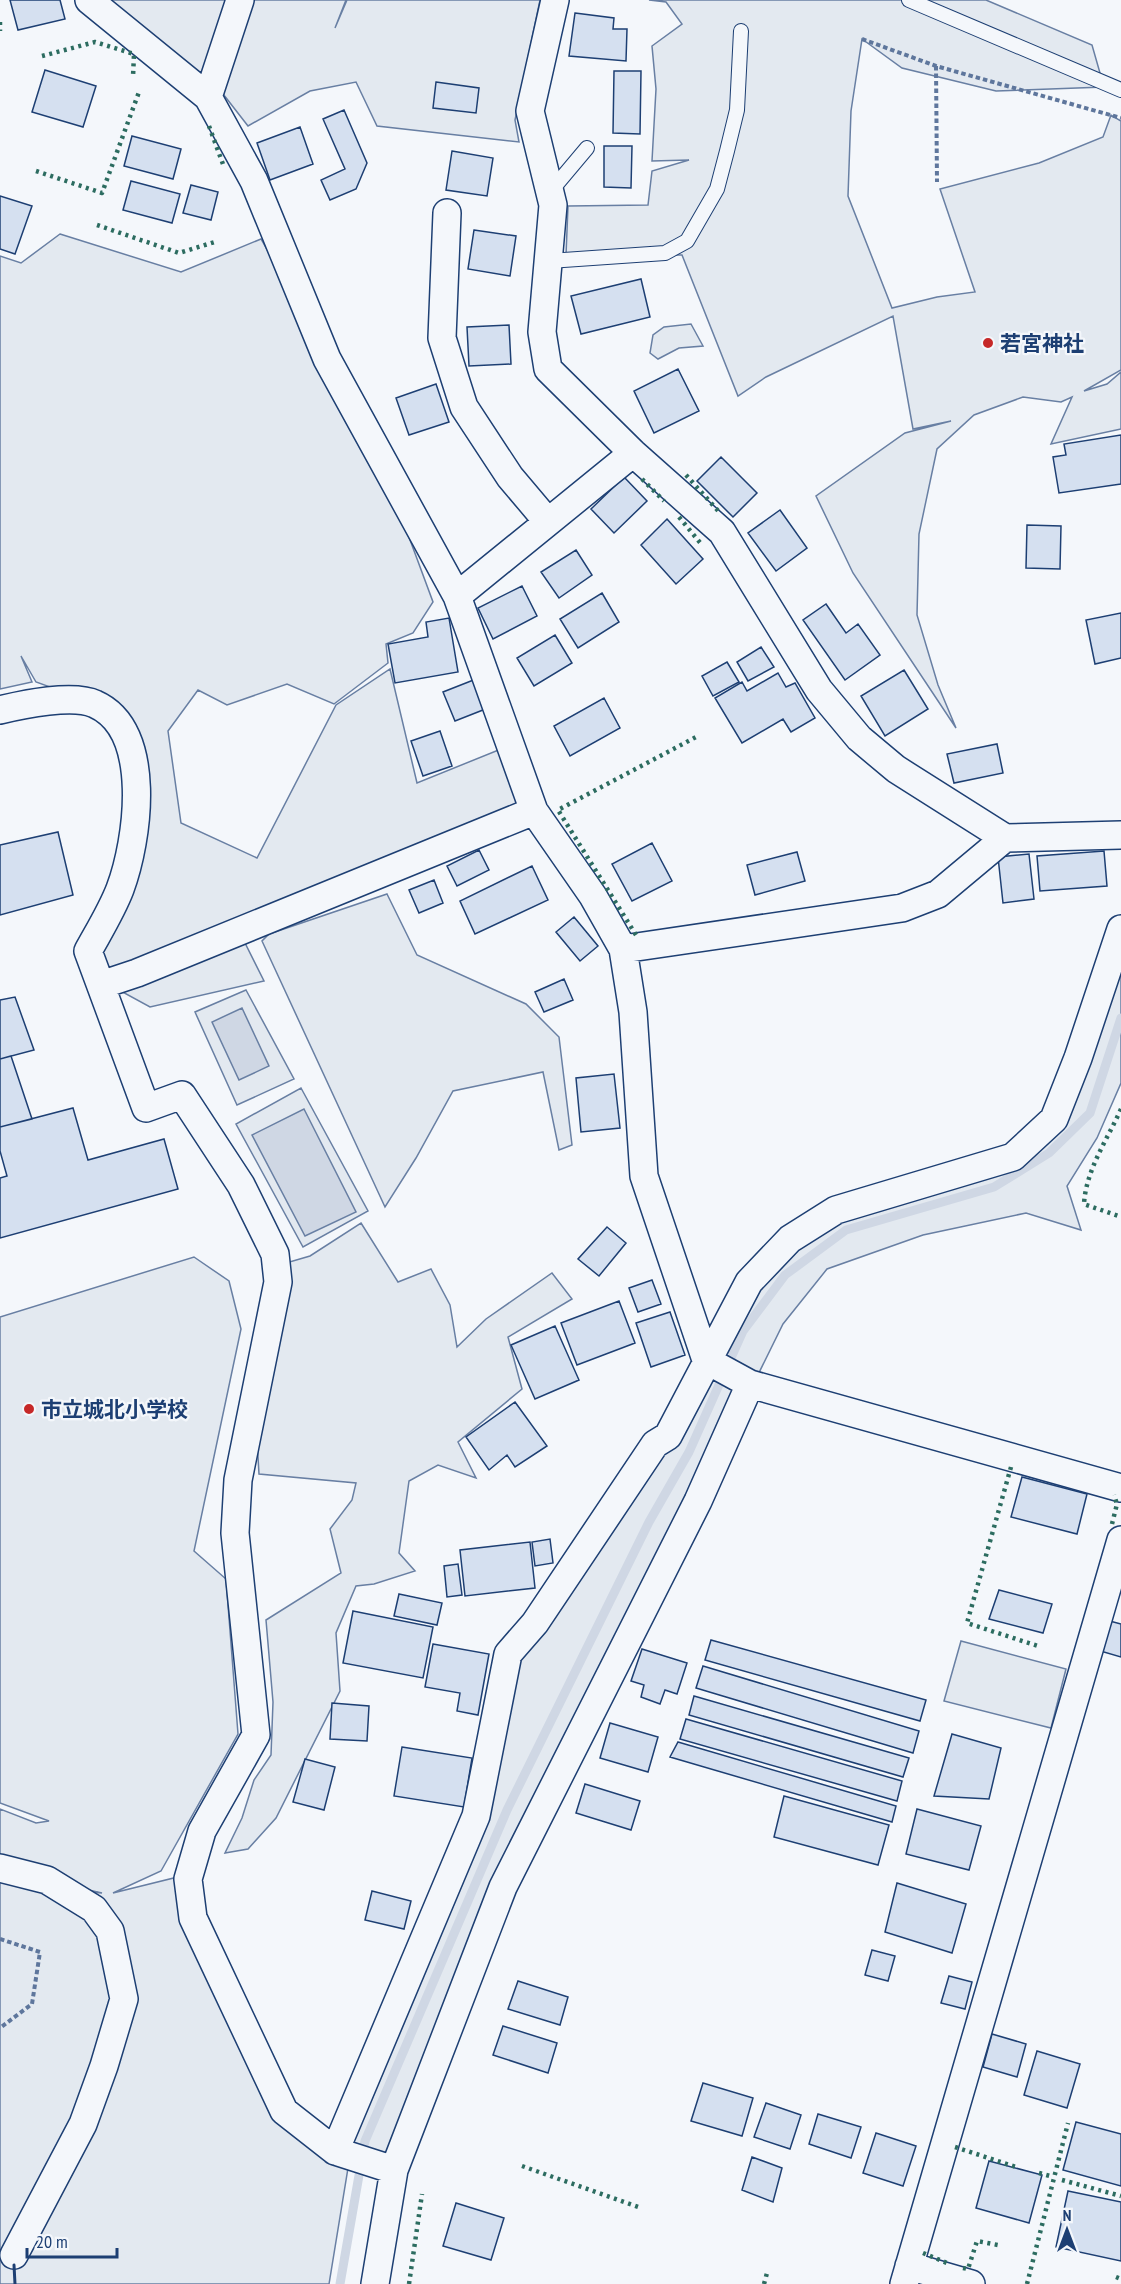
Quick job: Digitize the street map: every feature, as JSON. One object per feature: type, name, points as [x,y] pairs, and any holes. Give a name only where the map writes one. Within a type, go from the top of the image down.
[{"type":"street","points":[[89,0],[208,97],[254,181],[327,359],[457,596],[534,811],[593,896],[623,949],[633,1012],[644,1176],[710,1363],[750,1384],[1121,1488]]},
{"type":"street","points":[[208,97],[240,0]]},
{"type":"street","points":[[555,0],[530,111],[553,205],[542,332],[548,369],[633,453],[722,532],[819,690],[859,738],[896,769],[1005,838],[1121,835]]},
{"type":"street","points":[[447,213],[442,338],[464,406],[510,477],[548,522]]},
{"type":"street","points":[[457,596],[633,453]]},
{"type":"street","points":[[0,710],[41,700],[94,703],[119,720],[131,750],[137,789],[134,835],[120,890],[88,951],[146,1108],[182,1095],[241,1185],[275,1254],[278,1282],[238,1480],[235,1533],[256,1735],[202,1831],[188,1879],[193,1918],[284,2111],[340,2153],[394,2170]]},
{"type":"street","points":[[101,985],[147,969],[534,811]]},
{"type":"street","points":[[623,949],[902,908],[938,894],[1005,838]]},
{"type":"street","points":[[340,2153],[477,1816],[508,1654],[535,1623],[655,1444],[668,1436],[710,1363],[749,1282],[790,1239],[837,1210],[1012,1157],[1054,1119],[1078,1058],[1121,929]]},
{"type":"street","points":[[375,2284],[394,2170],[503,1887],[698,1501],[750,1384]]},
{"type":"street","points":[[971,2284],[907,2275],[1121,1540]]},
{"type":"street","points":[[0,1868],[47,1880],[94,1909],[110,1931],[124,1999],[104,2066],[82,2124],[14,2255]]},
{"type":"lane","points":[[909,0],[1121,90]]},
{"type":"lane","points":[[549,261],[665,253],[687,241],[717,189],[727,151],[737,110],[741,31]]},
{"type":"lane","points":[[550,192],[587,148]]},
{"type":"path","points":[[862,39],[936,66],[1121,118]]},
{"type":"path","points":[[936,66],[937,182]]},
{"type":"path","points":[[0,1939],[40,1952],[32,2004],[0,2028]]},
{"type":"shaded area","points":[[93,0],[230,0],[206,81]]},
{"type":"shaded area","points":[[242,0],[346,0],[335,28],[347,0],[540,0],[515,120],[519,142],[377,126],[356,82],[310,91],[248,126],[220,90]]},
{"type":"shaded area","points":[[649,0],[986,0],[1092,45],[1104,87],[996,91],[902,68],[862,39],[851,111],[848,196],[892,308],[937,297],[975,292],[940,189],[1039,163],[1103,137],[1111,115],[1121,121],[1121,370],[1084,391],[1107,384],[1121,372],[1121,429],[1051,444],[1072,397],[1061,402],[1023,397],[974,415],[937,449],[919,534],[917,615],[938,685],[956,728],[853,573],[816,496],[905,433],[951,421],[913,429],[893,316],[766,377],[738,396],[682,255],[566,255],[568,206],[648,205],[652,171],[689,160],[652,161],[656,89],[652,46],[682,24],[666,2]]},
{"type":"shaded area","points":[[60,234],[181,272],[261,239],[320,342],[376,448],[433,602],[413,633],[386,644],[388,663],[334,704],[287,684],[227,705],[198,690],[168,731],[181,823],[257,858],[336,705],[390,669],[417,783],[501,749],[515,784],[516,810],[236,925],[264,981],[150,1007],[106,983],[94,940],[145,818],[122,718],[94,703],[36,682],[21,656],[32,682],[0,689],[0,256],[21,263]]},
{"type":"shaded area","points":[[691,324],[703,346],[679,348],[658,359],[650,353],[653,335],[664,327]]},
{"type":"shaded area","points":[[387,894],[417,955],[526,1004],[559,1037],[572,1145],[559,1150],[543,1072],[453,1091],[416,1158],[385,1207],[262,941],[269,934]]},
{"type":"shaded area","points":[[1121,930],[1121,1083],[1097,1138],[1067,1186],[1081,1230],[1026,1213],[923,1235],[827,1269],[783,1324],[714,1464],[643,1598],[394,2170],[338,2144],[474,1823],[508,1654],[727,1322],[811,1226],[1012,1157],[1054,1119]]},
{"type":"shaded area","points":[[246,990],[294,1079],[237,1105],[195,1012]]},
{"type":"shaded area","points":[[242,1008],[269,1066],[239,1080],[212,1022]]},
{"type":"shaded area","points":[[301,1088],[368,1211],[303,1247],[236,1124]]},
{"type":"shaded area","points":[[304,1109],[356,1212],[305,1236],[252,1135]]},
{"type":"shaded area","points":[[361,1223],[398,1282],[431,1269],[450,1305],[457,1347],[486,1319],[552,1273],[572,1299],[508,1337],[522,1389],[458,1442],[476,1478],[438,1465],[409,1481],[399,1553],[415,1571],[374,1584],[356,1586],[336,1633],[340,1691],[276,1818],[248,1849],[225,1853],[242,1818],[254,1780],[271,1755],[273,1702],[266,1620],[341,1573],[330,1529],[352,1500],[356,1483],[259,1474],[257,1440],[279,1265],[310,1256]]},
{"type":"shaded area","points":[[194,1257],[229,1281],[241,1329],[194,1551],[226,1579],[238,1734],[161,1871],[113,1893],[190,1874],[284,2111],[348,2168],[329,2284],[0,2284],[0,1870],[49,1889],[102,1893],[21,1875],[0,1864],[0,1809],[36,1823],[49,1821],[0,1803],[0,1317]]},
{"type":"shaded area","points":[[961,1641],[1066,1669],[1051,1728],[944,1701]]},
{"type":"building","points":[[10,0],[60,0],[65,19],[18,30]]},
{"type":"building","points":[[575,13],[614,18],[613,29],[627,29],[626,61],[569,56]]},
{"type":"building","points":[[45,70],[96,86],[83,127],[32,112]]},
{"type":"building","points":[[614,71],[641,71],[640,134],[613,133]]},
{"type":"building","points":[[436,82],[479,88],[476,113],[433,108]]},
{"type":"building","points":[[344,110],[367,163],[356,189],[330,200],[321,180],[345,169],[323,119]]},
{"type":"building","points":[[300,127],[313,164],[270,180],[257,143]]},
{"type":"building","points":[[132,136],[181,149],[173,179],[124,166]]},
{"type":"building","points":[[604,146],[632,146],[631,188],[604,187]]},
{"type":"building","points":[[452,151],[493,158],[487,196],[446,190]]},
{"type":"building","points":[[131,181],[180,194],[172,223],[123,210]]},
{"type":"building","points":[[191,185],[218,192],[211,220],[183,213]]},
{"type":"building","points":[[0,196],[32,206],[15,254],[0,249]]},
{"type":"building","points":[[474,230],[516,236],[510,276],[468,269]]},
{"type":"building","points":[[641,279],[650,317],[581,334],[571,296]]},
{"type":"building","points":[[509,325],[511,364],[469,366],[467,327]]},
{"type":"building","points":[[678,369],[699,411],[654,433],[634,391]]},
{"type":"building","points":[[436,384],[449,422],[409,435],[396,398]]},
{"type":"building","points":[[1121,435],[1121,484],[1059,493],[1053,457],[1066,455],[1064,444]]},
{"type":"building","points":[[721,457],[757,493],[733,517],[697,481]]},
{"type":"building","points":[[624,477],[647,501],[614,533],[591,509]]},
{"type":"building","points":[[780,510],[807,548],[776,571],[748,533]]},
{"type":"building","points":[[667,519],[703,559],[676,584],[641,545]]},
{"type":"building","points":[[1027,525],[1061,526],[1060,569],[1026,568]]},
{"type":"building","points":[[576,550],[592,575],[559,598],[541,572]]},
{"type":"building","points":[[522,586],[537,616],[493,639],[478,608]]},
{"type":"building","points":[[602,593],[619,622],[578,648],[560,619]]},
{"type":"building","points":[[826,604],[846,633],[858,624],[880,655],[845,680],[803,620]]},
{"type":"building","points":[[1121,613],[1121,658],[1095,664],[1086,620]]},
{"type":"building","points":[[449,618],[458,672],[395,683],[388,644],[428,637],[426,622]]},
{"type":"building","points":[[555,635],[572,663],[534,686],[517,658]]},
{"type":"building","points":[[761,647],[774,667],[748,681],[737,662]]},
{"type":"building","points":[[727,662],[739,682],[713,696],[702,676]]},
{"type":"building","points":[[904,670],[928,709],[885,736],[861,696]]},
{"type":"building","points":[[778,673],[786,687],[795,683],[815,718],[791,732],[783,719],[742,743],[715,698],[742,682],[747,691]]},
{"type":"building","points":[[476,679],[488,708],[455,721],[443,692]]},
{"type":"building","points":[[604,698],[620,728],[570,756],[554,726]]},
{"type":"building","points":[[440,731],[452,766],[423,776],[411,741]]},
{"type":"building","points":[[997,744],[1003,773],[954,783],[947,754]]},
{"type":"building","points":[[58,832],[73,895],[0,915],[0,845]]},
{"type":"building","points":[[652,843],[672,881],[632,901],[612,864]]},
{"type":"building","points":[[479,850],[489,870],[457,886],[447,866]]},
{"type":"building","points":[[1104,851],[1107,886],[1040,891],[1037,856]]},
{"type":"building","points":[[797,852],[805,881],[755,895],[747,865]]},
{"type":"building","points":[[1029,854],[1034,899],[1003,903],[998,857]]},
{"type":"building","points":[[532,866],[548,900],[475,934],[460,901]]},
{"type":"building","points":[[434,880],[443,903],[419,913],[409,890]]},
{"type":"building","points":[[574,917],[598,946],[580,961],[556,932]]},
{"type":"building","points":[[564,979],[573,1000],[544,1012],[535,992]]},
{"type":"building","points":[[15,997],[34,1050],[0,1059],[0,1000]]},
{"type":"building","points":[[11,1056],[32,1119],[0,1127],[0,1059]]},
{"type":"building","points":[[614,1074],[620,1128],[581,1132],[576,1078]]},
{"type":"building","points":[[73,1108],[88,1160],[164,1139],[178,1189],[0,1238],[0,1178],[7,1176],[0,1151],[0,1127]]},
{"type":"building","points":[[607,1227],[626,1243],[599,1276],[578,1259]]},
{"type":"building","points":[[652,1280],[661,1304],[638,1312],[629,1288]]},
{"type":"building","points":[[619,1301],[635,1343],[577,1365],[561,1323]]},
{"type":"building","points":[[670,1312],[685,1355],[651,1367],[636,1323]]},
{"type":"building","points":[[555,1326],[579,1380],[535,1399],[511,1345]]},
{"type":"building","points":[[515,1402],[547,1446],[515,1467],[507,1455],[489,1470],[466,1437]]},
{"type":"building","points":[[1022,1477],[1087,1494],[1077,1534],[1011,1517]]},
{"type":"building","points":[[550,1539],[553,1563],[535,1566],[532,1542]]},
{"type":"building","points":[[530,1542],[535,1588],[465,1596],[460,1550]]},
{"type":"building","points":[[458,1564],[462,1595],[447,1597],[444,1566]]},
{"type":"building","points":[[999,1590],[1052,1604],[1043,1633],[989,1619]]},
{"type":"building","points":[[399,1594],[442,1603],[437,1625],[394,1616]]},
{"type":"building","points":[[353,1611],[433,1627],[423,1678],[343,1663]]},
{"type":"building","points":[[1106,1620],[1121,1624],[1121,1657],[1097,1650]]},
{"type":"building","points":[[711,1640],[926,1700],[920,1721],[705,1660]]},
{"type":"building","points":[[433,1644],[489,1654],[478,1715],[457,1711],[460,1693],[425,1687]]},
{"type":"building","points":[[642,1649],[687,1663],[677,1694],[665,1690],[660,1704],[641,1697],[644,1685],[631,1681]]},
{"type":"building","points":[[703,1666],[919,1731],[913,1753],[696,1688]]},
{"type":"building","points":[[694,1696],[909,1758],[903,1777],[689,1715]]},
{"type":"building","points":[[332,1703],[369,1706],[367,1741],[330,1739]]},
{"type":"building","points":[[686,1719],[902,1781],[897,1801],[680,1739]]},
{"type":"building","points":[[610,1723],[658,1737],[648,1772],[600,1758]]},
{"type":"building","points":[[952,1734],[1001,1748],[989,1799],[934,1796]]},
{"type":"building","points":[[678,1742],[896,1806],[892,1822],[670,1757]]},
{"type":"building","points":[[402,1747],[472,1758],[464,1807],[394,1796]]},
{"type":"building","points":[[305,1759],[335,1767],[324,1810],[293,1802]]},
{"type":"building","points":[[585,1784],[640,1801],[631,1830],[576,1813]]},
{"type":"building","points":[[784,1796],[889,1825],[878,1865],[774,1837]]},
{"type":"building","points":[[917,1809],[981,1826],[969,1870],[906,1854]]},
{"type":"building","points":[[897,1883],[966,1904],[952,1953],[885,1932]]},
{"type":"building","points":[[372,1891],[411,1901],[404,1929],[365,1920]]},
{"type":"building","points":[[872,1950],[895,1956],[888,1981],[865,1975]]},
{"type":"building","points":[[949,1976],[972,1982],[965,2009],[941,2003]]},
{"type":"building","points":[[518,1981],[568,1997],[560,2025],[508,2009]]},
{"type":"building","points":[[503,2026],[557,2043],[548,2073],[493,2055]]},
{"type":"building","points":[[992,2034],[1026,2044],[1017,2077],[983,2067]]},
{"type":"building","points":[[1037,2051],[1080,2064],[1067,2108],[1024,2095]]},
{"type":"building","points":[[703,2083],[753,2098],[742,2136],[691,2121]]},
{"type":"building","points":[[766,2103],[801,2115],[790,2149],[754,2137]]},
{"type":"building","points":[[818,2114],[861,2127],[851,2158],[809,2144]]},
{"type":"building","points":[[1076,2122],[1121,2134],[1121,2186],[1063,2170]]},
{"type":"building","points":[[876,2133],[916,2146],[903,2186],[863,2173]]},
{"type":"building","points":[[752,2157],[782,2168],[773,2202],[742,2190]]},
{"type":"building","points":[[989,2161],[1042,2175],[1029,2223],[976,2208]]},
{"type":"building","points":[[1068,2191],[1121,2202],[1121,2261],[1056,2247]]},
{"type":"building","points":[[456,2203],[504,2218],[491,2260],[443,2246]]},
{"type":"waterway","points":[[340,2284],[365,2141],[507,1810],[649,1522],[689,1452],[743,1331],[785,1275],[846,1230],[994,1187],[1049,1153],[1090,1113],[1121,1018]]},
{"type":"hedge","points":[[0,22],[0,31]]},
{"type":"hedge","points":[[42,56],[95,42],[134,54],[133,77]]},
{"type":"hedge","points":[[36,171],[102,193],[139,92]]},
{"type":"hedge","points":[[209,126],[224,167]]},
{"type":"hedge","points":[[97,225],[179,253],[218,241]]},
{"type":"hedge","points":[[686,475],[720,513]]},
{"type":"hedge","points":[[642,479],[664,501]]},
{"type":"hedge","points":[[679,517],[702,545]]},
{"type":"hedge","points":[[636,935],[558,810],[696,737]]},
{"type":"hedge","points":[[1121,1109],[1093,1167],[1084,1204],[1121,1217]]},
{"type":"hedge","points":[[1011,1467],[967,1623],[1041,1647]]},
{"type":"hedge","points":[[1112,1524],[1117,1504],[1114,1495]]},
{"type":"hedge","points":[[1027,2284],[1068,2123]]},
{"type":"hedge","points":[[955,2147],[1016,2167]]},
{"type":"hedge","points":[[522,2166],[638,2207]]},
{"type":"hedge","points":[[1039,2173],[1050,2176]]},
{"type":"hedge","points":[[1062,2180],[1121,2196]]},
{"type":"hedge","points":[[409,2284],[422,2194]]},
{"type":"hedge","points":[[963,2268],[968,2269],[977,2241],[998,2245]]},
{"type":"hedge","points":[[923,2253],[947,2263]]},
{"type":"hedge","points":[[764,2284],[767,2273]]},
{"type":"hedge","points":[[1116,2277],[1121,2279]]},
{"type":"wall","points":[[14,2265],[15,2284]]},
{"type":"place","name":"若宮神社","points":[[988,343]]},
{"type":"place","name":"市立城北小学校","points":[[29,1409]]}]
